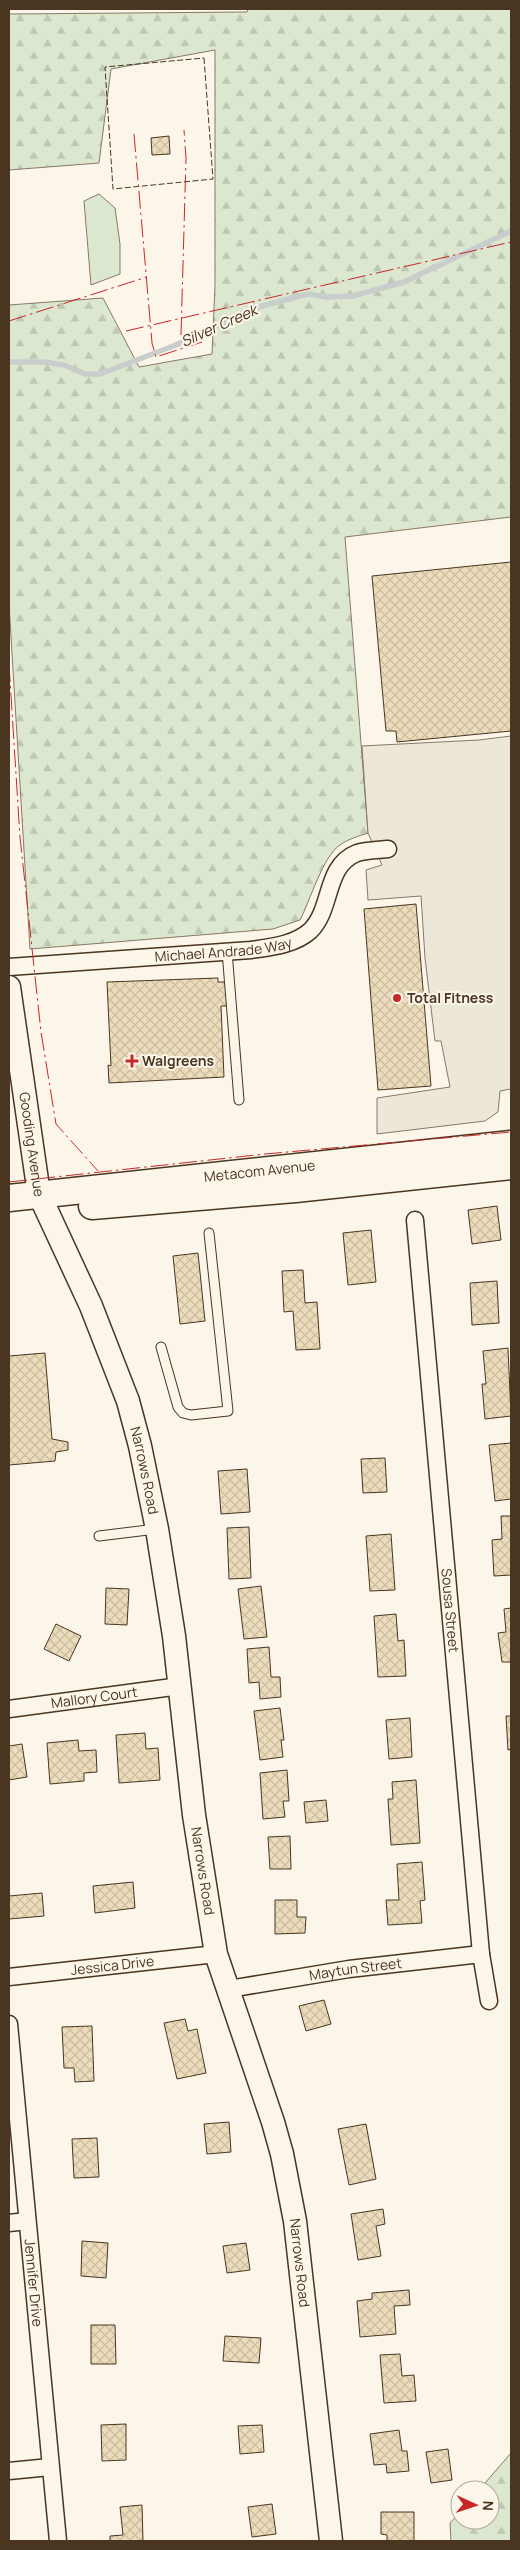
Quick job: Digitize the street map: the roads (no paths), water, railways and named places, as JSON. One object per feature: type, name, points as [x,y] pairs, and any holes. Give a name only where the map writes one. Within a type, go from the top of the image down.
[{"type":"main road","name":"Metacom Avenue","points":[[9,1214],[43,1202],[511,1144]]},
{"type":"main road","name":"Metacom Avenue","points":[[9,1198],[43,1202],[295,1189],[511,1166]]},
{"type":"street","name":"Michael Andrade Way","points":[[9,967],[227,951],[281,945],[308,932],[315,925],[336,871],[345,861],[357,853],[388,848]]},
{"type":"street","name":"Gooding Avenue","points":[[9,987],[43,1202]]},
{"type":"street","name":"Narrows Road","points":[[43,1202],[91,1306],[128,1401],[140,1446],[157,1528],[180,1686],[194,1815],[216,1954],[229,1988],[275,2130],[295,2221],[331,2541]]},
{"type":"street","name":"Sousa Street","points":[[415,1220],[482,1954],[489,2001]]},
{"type":"street","name":"Mallory Court","points":[[9,1709],[180,1686]]},
{"type":"street","name":"Jessica Drive","points":[[9,1976],[216,1954]]},
{"type":"street","name":"Maytun Street","points":[[229,1988],[349,1969],[482,1954]]},
{"type":"street","name":"Jennifer Drive","points":[[9,2024],[58,2541]]},
{"type":"street","points":[[9,2223],[27,2221]]},
{"type":"street","points":[[9,2471],[50,2467]]},
{"type":"lane","points":[[227,951],[239,1100]]},
{"type":"lane","points":[[161,1347],[178,1406],[183,1413],[192,1415],[228,1411],[208,1233]]},
{"type":"lane","points":[[99,1536],[157,1528]]},
{"type":"waterway","name":"Silver Creek","points":[[9,362],[45,362],[64,365],[85,374],[100,374],[176,345],[254,308],[308,294],[326,297],[353,296],[404,282],[511,231]]},
{"type":"place","name":"Total Fitness","points":[[397,998]]},
{"type":"place","name":"Walgreens","points":[[132,1061]]}]
